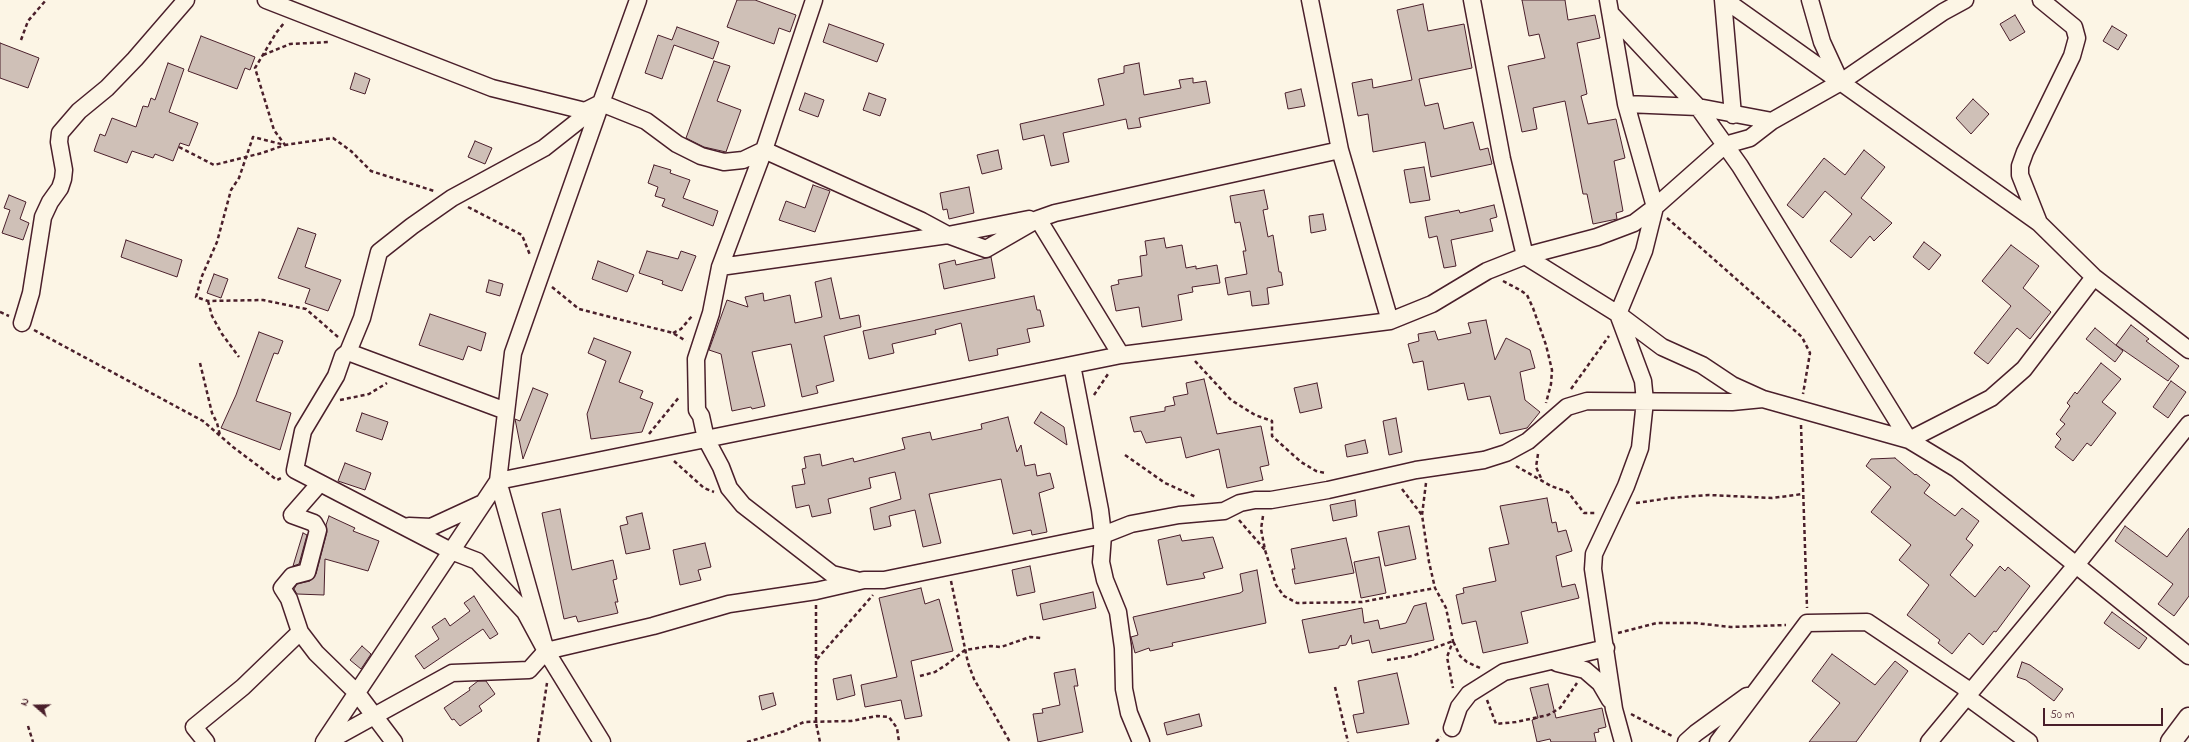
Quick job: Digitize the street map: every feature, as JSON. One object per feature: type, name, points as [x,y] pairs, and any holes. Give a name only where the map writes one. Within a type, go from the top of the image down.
[{"type":"main road","points":[[2171,742],[2189,718]]},
{"type":"street","points":[[22,323],[31,293],[43,217],[50,202],[60,188],[63,179],[59,142],[60,133],[79,111],[107,88],[135,59],[186,0]]},
{"type":"street","points":[[266,0],[492,88],[585,111],[601,103],[646,121],[677,144],[701,156],[724,162],[743,160],[764,150],[922,221],[948,235],[986,249],[1038,219],[1055,213]]},
{"type":"street","points":[[546,651],[498,481],[513,353],[638,0]]},
{"type":"street","points":[[814,0],[764,150],[720,267],[710,313],[696,359],[697,410],[701,416],[706,439],[721,467],[729,488],[744,505],[832,574],[864,580],[884,580],[1103,535],[1131,524],[1179,515],[1224,511],[1240,503],[1255,500],[1271,500],[1328,490],[1416,470],[1493,457],[1528,441],[1566,407],[1587,401],[1732,402],[1763,399]]},
{"type":"street","points":[[1310,0],[1340,150],[1390,321]]},
{"type":"street","points":[[1472,0],[1502,159],[1525,256],[1618,314],[1662,347],[1702,365],[1732,385],[1763,399],[1909,440],[1957,469],[2189,656]]},
{"type":"street","points":[[1724,0],[2039,224],[2094,277],[2189,350]]},
{"type":"street","points":[[1724,0],[1733,115]]},
{"type":"street","points":[[1810,0],[1822,42],[1841,82]]},
{"type":"street","points":[[325,742],[498,481],[1121,355],[1390,321],[1432,304],[1487,271],[1525,256],[1597,237],[1634,223],[1655,207],[1725,145],[1750,138],[1772,121],[1841,82],[1945,6],[1965,0]]},
{"type":"street","points":[[2039,224],[2022,180],[2020,166],[2025,152],[2072,56],[2077,38],[2071,24],[2041,0]]},
{"type":"street","points":[[1610,7],[1626,104],[1655,207],[1644,251],[1618,314],[1643,381],[1646,401],[1640,448],[1626,486],[1613,510],[1594,554],[1593,569],[1614,709],[1623,742]]},
{"type":"street","points":[[1610,7],[1698,107],[1740,166],[1909,440]]},
{"type":"street","points":[[601,103],[544,148],[452,198],[378,252],[362,318],[336,376],[303,431],[295,470],[451,551],[477,561],[525,612],[546,651],[602,742]]},
{"type":"street","points":[[1626,104],[1698,107],[1733,115],[1772,121]]},
{"type":"street","points":[[1740,166],[1750,138]]},
{"type":"street","points":[[720,267],[948,235],[1340,150]]},
{"type":"street","points":[[1038,219],[1121,355]]},
{"type":"street","points":[[1909,440],[1991,398],[2024,369],[2094,277]]},
{"type":"street","points":[[346,354],[392,369],[506,411]]},
{"type":"street","points":[[1072,365],[1103,535],[1100,562],[1105,580],[1118,612],[1123,648],[1124,688],[1129,713],[1141,742]]},
{"type":"street","points":[[1929,742],[2076,565],[2189,424]]},
{"type":"street","points":[[320,484],[292,515],[314,523],[318,530],[306,572],[292,576],[282,588],[289,599],[300,632],[316,653],[357,693],[394,742]]},
{"type":"street","points":[[403,526],[431,527],[483,503]]},
{"type":"street","points":[[325,742],[452,673],[529,670],[546,651],[653,626],[729,604],[816,591],[864,580]]},
{"type":"street","points":[[1718,742],[1807,624],[1867,622],[1968,694],[2029,742]]},
{"type":"street","points":[[206,742],[194,727],[243,687],[300,632]]},
{"type":"street","points":[[1452,728],[1459,707],[1469,694],[1478,686],[1504,672],[1552,662],[1605,643]]},
{"type":"street","points":[[1552,662],[1578,666],[1585,670],[1600,683],[1614,709]]},
{"type":"street","points":[[1681,740],[1696,732],[1757,690]]},
{"type":"path","points":[[21,40],[28,21],[46,0]]},
{"type":"path","points":[[179,148],[214,165],[262,153],[284,145],[274,130],[255,68],[276,33],[288,19],[303,14]]},
{"type":"path","points":[[263,55],[290,44],[335,41]]},
{"type":"path","points":[[1605,643],[1639,626],[1657,623],[1695,623],[1731,627],[1807,624],[1801,410],[1810,353],[1802,337],[1655,207]]},
{"type":"path","points":[[1487,271],[1527,295],[1546,344],[1552,370],[1551,384],[1542,428]]},
{"type":"path","points":[[196,297],[208,301],[263,300],[306,309],[338,337],[346,354]]},
{"type":"path","points":[[208,301],[212,316],[239,357]]},
{"type":"path","points":[[0,312],[203,421],[277,480],[295,470]]},
{"type":"path","points":[[1570,390],[1611,334],[1618,314]]},
{"type":"path","points":[[1183,347],[1231,400],[1255,415],[1272,421],[1272,436],[1301,462],[1316,471],[1329,475]]},
{"type":"path","points":[[1080,413],[1090,402],[1121,355]]},
{"type":"path","points":[[200,363],[212,414],[217,423],[220,436]]},
{"type":"path","points":[[320,402],[369,394],[387,384],[392,369]]},
{"type":"path","points":[[622,456],[648,435],[665,417],[680,395]]},
{"type":"path","points":[[654,449],[670,458],[704,488],[717,494]]},
{"type":"path","points":[[1125,455],[1165,483],[1224,511],[1240,521],[1265,550]]},
{"type":"path","points":[[1493,457],[1512,464],[1551,486],[1568,492],[1584,513],[1613,510],[1637,503],[1670,498],[1720,495],[1772,498],[1803,494]]},
{"type":"path","points":[[1416,470],[1427,480],[1424,492],[1422,515],[1429,562],[1435,588],[1446,608],[1453,641],[1460,656],[1467,662],[1477,668],[1504,672]]},
{"type":"path","points":[[1381,478],[1404,490],[1422,515]]},
{"type":"path","points":[[1271,500],[1264,514],[1261,529],[1265,550],[1276,585],[1284,596],[1297,603],[1362,602],[1435,588]]},
{"type":"path","points":[[948,567],[965,650],[974,679],[1010,742]]},
{"type":"path","points":[[816,659],[864,607],[884,580]]},
{"type":"path","points":[[816,591],[816,723],[820,742]]},
{"type":"path","points":[[920,676],[946,666],[965,650],[991,646],[1001,647],[1030,637],[1041,638]]},
{"type":"path","points":[[1387,660],[1412,656],[1453,641]]},
{"type":"path","points":[[1453,641],[1447,657],[1454,692]]},
{"type":"path","points":[[1478,686],[1488,702],[1496,724],[1516,722],[1548,715],[1560,708],[1569,697],[1585,670]]},
{"type":"path","points":[[538,742],[546,679]]},
{"type":"path","points":[[1335,687],[1348,742]]},
{"type":"path","points":[[1614,709],[1643,718],[1681,740]]},
{"type":"path","points":[[747,742],[785,731],[804,722],[816,723],[851,721],[877,716],[890,717],[897,728],[899,742]]},
{"type":"path","points":[[28,726],[33,742]]},
{"type":"building","points":[[737,0],[755,0],[796,15],[790,32],[779,28],[774,44],[727,27]]},
{"type":"building","points":[[1522,0],[1565,0],[1568,20],[1595,15],[1600,38],[1577,43],[1587,94],[1581,96],[1588,124],[1616,119],[1625,158],[1614,161],[1623,211],[1616,213],[1617,219],[1593,224],[1587,194],[1583,194],[1565,101],[1533,108],[1537,129],[1522,132],[1508,66],[1545,58],[1539,34],[1529,36]]},
{"type":"building","points":[[1423,4],[1428,31],[1464,24],[1472,68],[1419,79],[1425,106],[1438,103],[1444,129],[1473,122],[1480,150],[1488,148],[1492,164],[1431,177],[1425,142],[1373,152],[1368,114],[1358,116],[1352,83],[1372,79],[1373,88],[1412,80],[1397,10]]},
{"type":"building","points":[[2015,15],[2025,32],[2010,41],[2000,24]]},
{"type":"building","points":[[829,24],[884,44],[877,62],[823,42]]},
{"type":"building","points":[[2112,26],[2127,35],[2118,50],[2103,41]]},
{"type":"building","points":[[677,27],[719,42],[713,59],[674,45],[662,79],[645,73],[658,35],[672,40]]},
{"type":"building","points":[[201,36],[255,57],[250,70],[245,68],[237,89],[188,71]]},
{"type":"building","points":[[0,43],[39,58],[28,88],[0,78]]},
{"type":"building","points":[[714,61],[730,66],[717,101],[741,110],[726,152],[704,147],[686,138]]},
{"type":"building","points":[[168,63],[184,69],[169,112],[198,123],[189,146],[180,143],[173,161],[155,154],[153,158],[132,151],[127,163],[94,151],[100,134],[105,136],[112,118],[136,127],[143,106],[148,107],[151,98],[155,100]]},
{"type":"building","points":[[1139,63],[1144,95],[1181,88],[1179,80],[1193,78],[1193,83],[1206,81],[1210,103],[1139,118],[1141,127],[1128,129],[1126,119],[1063,133],[1069,162],[1051,166],[1044,135],[1023,140],[1020,124],[1104,105],[1098,79],[1124,73],[1124,66]]},
{"type":"building","points":[[355,73],[370,79],[365,94],[350,89]]},
{"type":"building","points":[[1301,89],[1305,106],[1288,109],[1285,93]]},
{"type":"building","points":[[805,93],[824,100],[818,117],[799,110]]},
{"type":"building","points":[[869,93],[886,99],[880,116],[863,110]]},
{"type":"building","points":[[1973,99],[1989,114],[1971,134],[1956,118]]},
{"type":"building","points":[[475,141],[492,148],[485,164],[468,157]]},
{"type":"building","points":[[998,150],[1002,169],[982,174],[977,155]]},
{"type":"building","points":[[1864,150],[1885,167],[1861,198],[1892,223],[1874,241],[1870,236],[1851,258],[1830,241],[1852,214],[1825,191],[1803,218],[1787,205],[1824,158],[1845,175]]},
{"type":"building","points":[[654,165],[671,170],[670,173],[690,180],[683,198],[718,211],[713,226],[662,206],[665,199],[655,196],[658,187],[648,183]]},
{"type":"building","points":[[1424,167],[1430,200],[1410,203],[1404,170]]},
{"type":"building","points":[[813,185],[830,191],[815,232],[779,220],[786,201],[805,208]]},
{"type":"building","points":[[969,187],[974,213],[949,219],[947,209],[943,210],[940,193]]},
{"type":"building","points":[[1264,190],[1268,209],[1263,210],[1268,237],[1273,235],[1279,272],[1281,272],[1283,285],[1267,288],[1269,304],[1252,306],[1250,291],[1228,295],[1225,278],[1247,274],[1243,251],[1246,251],[1240,222],[1235,223],[1230,196]]},
{"type":"building","points":[[9,195],[26,202],[20,219],[29,223],[23,240],[2,233],[10,210],[4,208]]},
{"type":"building","points":[[1494,205],[1497,217],[1490,219],[1493,231],[1451,240],[1456,266],[1444,268],[1437,236],[1429,238],[1425,217],[1459,210],[1460,213]]},
{"type":"building","points":[[1323,214],[1326,230],[1311,233],[1309,216]]},
{"type":"building","points":[[298,228],[316,234],[305,267],[341,280],[328,311],[305,303],[310,289],[278,278]]},
{"type":"building","points":[[1164,238],[1166,248],[1182,245],[1186,268],[1196,266],[1196,269],[1217,265],[1220,283],[1192,287],[1193,292],[1178,295],[1182,320],[1142,327],[1139,307],[1116,311],[1111,286],[1119,284],[1118,280],[1142,276],[1140,256],[1147,255],[1145,241]]},
{"type":"building","points":[[126,240],[182,260],[177,277],[121,257]]},
{"type":"building","points":[[1924,242],[1941,255],[1929,270],[1913,257]]},
{"type":"building","points":[[2011,245],[2039,266],[2023,288],[2051,312],[2030,339],[2017,328],[1988,364],[1974,353],[2011,306],[1982,281]]},
{"type":"building","points":[[647,251],[678,259],[681,251],[696,256],[682,291],[662,284],[663,281],[639,273]]},
{"type":"building","points":[[991,257],[995,278],[944,289],[939,264],[955,260],[956,265]]},
{"type":"building","points":[[598,261],[634,275],[627,292],[592,279]]},
{"type":"building","points":[[214,274],[228,279],[221,298],[207,293]]},
{"type":"building","points":[[831,278],[840,319],[859,315],[861,327],[824,336],[834,381],[816,386],[818,393],[802,397],[791,344],[752,352],[765,406],[732,411],[721,354],[709,350],[727,300],[748,307],[745,297],[763,293],[764,301],[790,295],[795,323],[822,317],[815,282]]},
{"type":"building","points":[[489,280],[503,284],[500,296],[486,292]]},
{"type":"building","points":[[1034,296],[1037,310],[1040,310],[1044,326],[1027,329],[1030,342],[997,349],[998,355],[969,361],[961,323],[935,330],[936,334],[892,344],[894,353],[869,359],[863,331]]},
{"type":"building","points":[[430,314],[486,333],[481,351],[468,346],[463,360],[419,345]]},
{"type":"building","points":[[1486,320],[1495,360],[1506,338],[1530,350],[1535,368],[1520,372],[1525,400],[1540,412],[1527,428],[1500,434],[1490,396],[1468,400],[1464,383],[1428,390],[1423,361],[1413,363],[1408,344],[1419,341],[1418,334],[1435,331],[1438,340],[1471,333],[1468,323]]},
{"type":"building","points":[[2131,325],[2149,339],[2146,341],[2179,366],[2168,381],[2116,345]]},
{"type":"building","points":[[2095,328],[2123,351],[2115,362],[2086,339]]},
{"type":"building","points":[[259,332],[283,341],[278,354],[274,353],[256,401],[291,413],[280,450],[221,428],[236,395]]},
{"type":"building","points":[[594,338],[631,352],[619,382],[643,391],[640,398],[653,403],[642,432],[591,439],[587,414],[606,361],[588,353]]},
{"type":"building","points":[[2101,363],[2121,379],[2102,402],[2116,413],[2091,446],[2087,443],[2073,461],[2055,447],[2061,439],[2056,434],[2065,424],[2060,420],[2070,406],[2067,403],[2075,392],[2077,394]]},
{"type":"building","points":[[1204,379],[1217,434],[1261,426],[1269,465],[1260,467],[1263,480],[1227,488],[1219,449],[1186,458],[1181,437],[1146,443],[1141,431],[1134,432],[1130,417],[1165,411],[1165,407],[1175,405],[1173,397],[1188,394],[1186,383]]},
{"type":"building","points":[[2171,381],[2186,392],[2168,418],[2153,407]]},
{"type":"building","points":[[1317,383],[1322,408],[1300,413],[1294,388]]},
{"type":"building","points":[[533,388],[548,394],[523,459],[515,419],[520,421]]},
{"type":"building","points":[[1041,412],[1064,427],[1067,445],[1034,423]]},
{"type":"building","points":[[362,413],[388,422],[382,440],[356,431]]},
{"type":"building","points":[[1008,417],[1017,452],[1021,445],[1025,466],[1035,464],[1037,476],[1050,473],[1054,488],[1039,493],[1047,532],[1032,535],[1031,530],[1013,534],[1001,479],[929,494],[941,543],[923,547],[915,510],[889,516],[891,526],[874,530],[870,508],[901,499],[895,472],[869,478],[871,488],[828,499],[831,513],[812,517],[809,505],[796,508],[792,486],[805,484],[802,469],[806,468],[804,457],[820,454],[822,466],[853,458],[854,462],[905,449],[902,438],[930,432],[932,440],[982,429],[981,424]]},
{"type":"building","points":[[1396,418],[1402,452],[1389,455],[1383,421]]},
{"type":"building","points":[[1365,440],[1368,453],[1347,457],[1345,445]]},
{"type":"building","points":[[1895,458],[1915,475],[1916,474],[1930,485],[1924,493],[1955,516],[1962,508],[1979,521],[1966,539],[1973,545],[1950,575],[1975,597],[2000,566],[2005,571],[2008,567],[2030,586],[1996,632],[1994,631],[1983,645],[1969,633],[1952,654],[1938,643],[1940,640],[1907,615],[1929,585],[1899,560],[1911,545],[1871,512],[1891,487],[1866,466],[1871,459]]},
{"type":"building","points":[[345,463],[371,473],[365,490],[338,481]]},
{"type":"building","points":[[1547,498],[1552,523],[1556,522],[1558,532],[1566,530],[1572,551],[1556,556],[1562,587],[1575,584],[1579,598],[1521,612],[1528,643],[1483,653],[1476,621],[1462,624],[1456,595],[1464,593],[1463,588],[1496,581],[1489,548],[1509,544],[1500,506]]},
{"type":"building","points":[[1355,500],[1357,516],[1333,521],[1330,505]]},
{"type":"building","points":[[560,509],[572,570],[613,560],[617,579],[613,580],[618,602],[615,602],[618,613],[578,622],[576,616],[564,619],[542,513]]},
{"type":"building","points":[[642,513],[650,549],[626,554],[620,526],[628,524],[626,517]]},
{"type":"building","points":[[329,516],[355,528],[353,531],[379,541],[368,571],[325,559],[324,595],[297,594],[294,589],[297,584],[310,581],[316,574],[327,532],[326,525]]},
{"type":"building","points":[[1409,526],[1416,559],[1385,566],[1378,532]]},
{"type":"building","points":[[2125,526],[2167,557],[2189,528],[2189,596],[2174,616],[2158,604],[2173,584],[2115,541]]},
{"type":"building","points":[[303,533],[307,535],[299,564],[293,566]]},
{"type":"building","points":[[1180,535],[1182,541],[1213,537],[1223,568],[1203,573],[1205,578],[1167,585],[1158,540]]},
{"type":"building","points":[[1346,538],[1354,573],[1295,584],[1292,569],[1295,569],[1291,549]]},
{"type":"building","points":[[705,543],[711,567],[698,570],[701,580],[680,585],[673,550]]},
{"type":"building","points":[[1379,557],[1386,593],[1361,598],[1354,562]]},
{"type":"building","points":[[1030,566],[1035,592],[1017,596],[1012,570]]},
{"type":"building","points":[[1257,570],[1266,623],[1172,643],[1173,646],[1150,651],[1149,648],[1135,653],[1131,637],[1138,635],[1133,617],[1240,593],[1243,591],[1240,574]]},
{"type":"building","points":[[921,588],[925,604],[939,599],[953,651],[911,661],[922,716],[905,719],[901,700],[865,707],[861,685],[897,677],[879,598]]},
{"type":"building","points":[[1093,592],[1096,608],[1043,620],[1040,604]]},
{"type":"building","points":[[474,596],[498,634],[490,639],[483,629],[424,669],[415,656],[439,639],[432,627],[445,618],[450,626],[470,611],[464,603]]},
{"type":"building","points":[[1426,603],[1434,640],[1372,653],[1369,640],[1352,644],[1351,635],[1346,645],[1339,646],[1339,648],[1309,653],[1302,620],[1362,608],[1364,623],[1378,620],[1380,629],[1406,623],[1414,606]]},
{"type":"building","points":[[2112,612],[2147,638],[2139,649],[2104,623]]},
{"type":"building","points":[[362,646],[371,654],[361,669],[350,660]]},
{"type":"building","points":[[1832,654],[1875,685],[1895,661],[1908,671],[1856,742],[1809,742],[1840,703],[1812,681]]},
{"type":"building","points":[[2022,662],[2030,665],[2063,689],[2054,701],[2026,680],[2017,677]]},
{"type":"building","points":[[1075,669],[1078,686],[1074,686],[1083,732],[1038,742],[1033,714],[1043,713],[1042,709],[1060,705],[1054,673]]},
{"type":"building","points":[[1397,673],[1409,724],[1357,733],[1353,715],[1364,713],[1358,681]]},
{"type":"building","points":[[851,675],[855,695],[837,700],[833,679]]},
{"type":"building","points":[[478,681],[486,681],[495,694],[479,706],[482,711],[460,726],[454,719],[452,720],[444,708],[470,690],[469,688]]},
{"type":"building","points":[[1548,684],[1556,718],[1602,708],[1606,727],[1598,729],[1599,732],[1594,733],[1596,742],[1551,742],[1550,739],[1537,742],[1532,720],[1538,718],[1530,688]]},
{"type":"building","points":[[773,693],[776,705],[762,710],[759,696]]},
{"type":"building","points":[[1199,714],[1202,726],[1167,735],[1164,723]]}]
